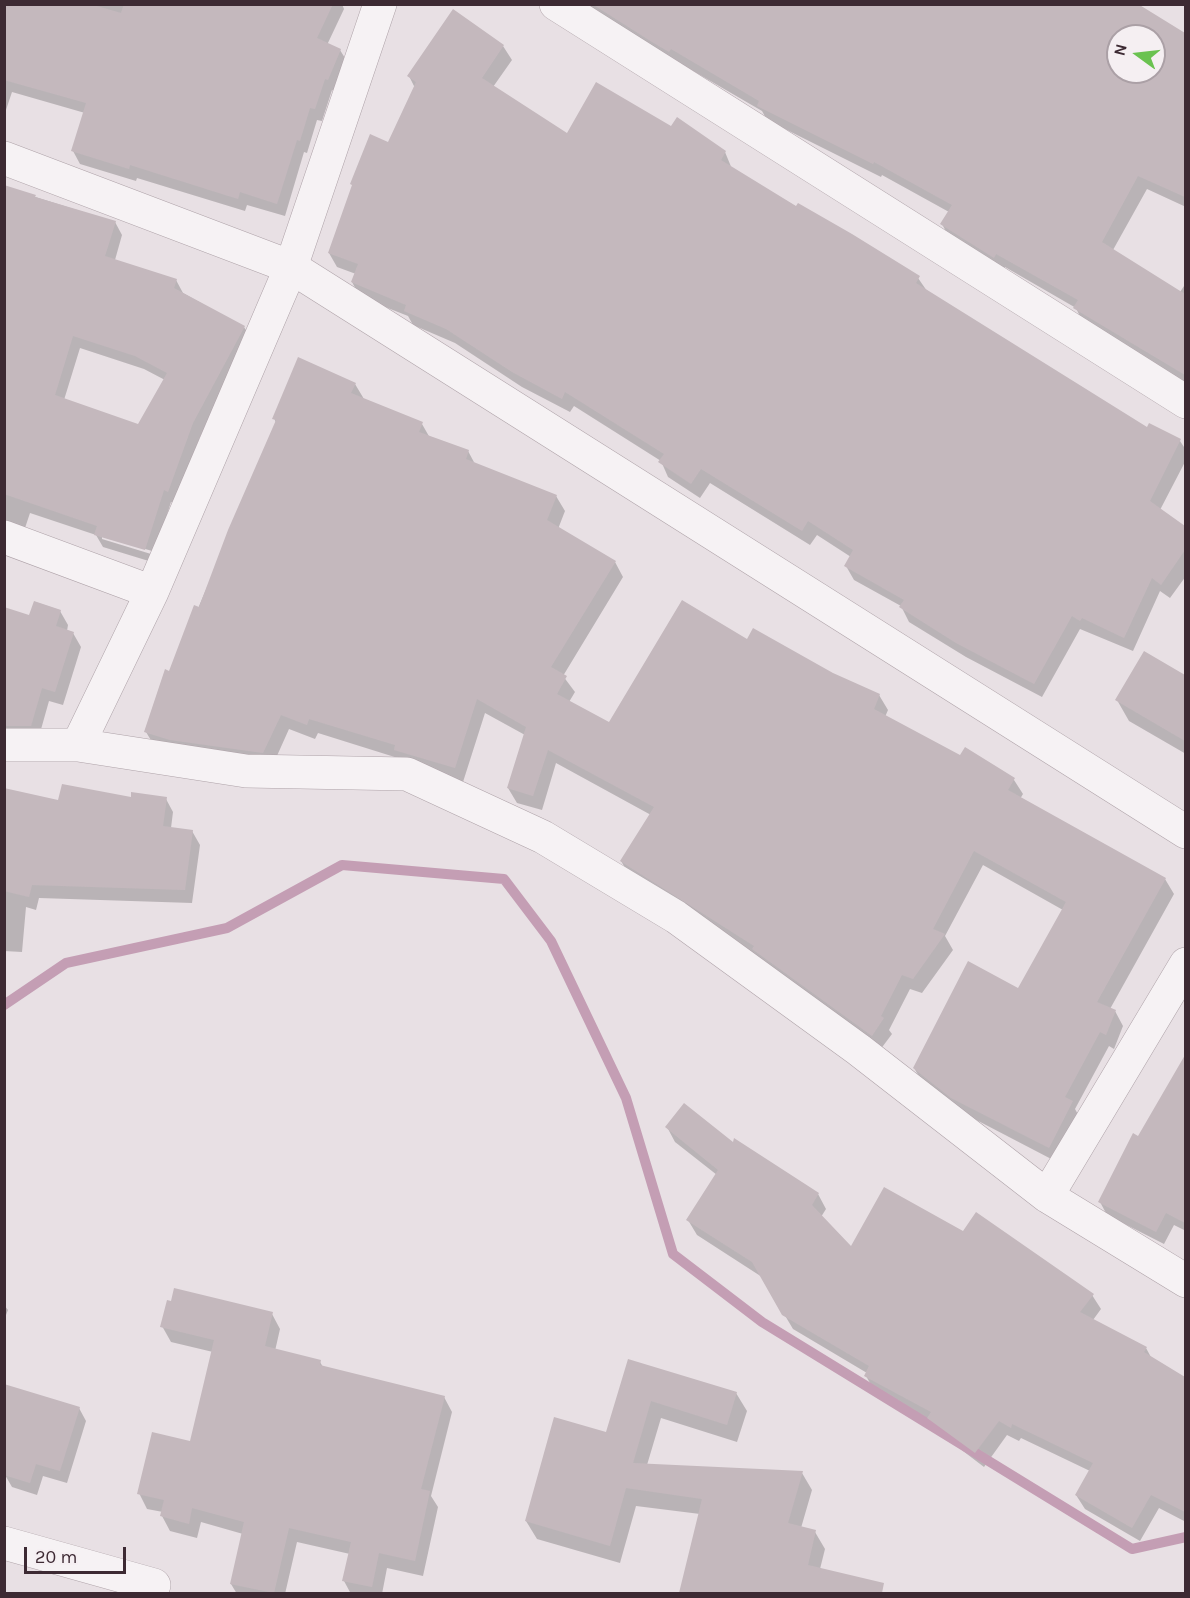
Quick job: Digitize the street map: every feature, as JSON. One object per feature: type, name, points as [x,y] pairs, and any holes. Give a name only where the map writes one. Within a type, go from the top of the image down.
[{"type":"street","points":[[78,745],[152,592],[291,267],[380,4]]},
{"type":"street","points":[[556,4],[1185,402]]},
{"type":"street","points":[[4,158],[291,267],[1185,832]]},
{"type":"street","points":[[4,537],[152,592]]},
{"type":"street","points":[[4,746],[78,745],[246,771],[407,774],[522,827],[676,917],[858,1050],[1047,1196],[1185,1281]]},
{"type":"street","points":[[1047,1196],[1185,964]]},
{"type":"street","points":[[4,1543],[154,1585]]},
{"type":"building","points":[[4,4],[90,4],[121,13],[124,4],[333,4],[317,38],[341,49],[328,80],[325,79],[315,109],[310,108],[300,141],[297,140],[277,204],[240,192],[238,199],[130,165],[129,169],[71,151],[86,103],[4,80]]},
{"type":"building","points":[[592,4],[1138,4],[1185,33],[1185,197],[1138,176],[1102,242],[1185,294],[1185,375],[1073,308],[1078,300],[996,254],[994,258],[940,224],[952,205],[874,162],[873,164],[757,106],[759,101],[671,49],[669,52]]},
{"type":"building","points":[[453,9],[504,45],[482,78],[567,133],[596,82],[671,126],[677,117],[726,151],[721,160],[796,206],[798,203],[852,234],[920,276],[916,283],[1147,427],[1149,423],[1181,439],[1150,501],[1185,526],[1185,550],[1161,585],[1152,578],[1124,638],[1082,618],[1080,621],[1072,616],[1034,684],[956,643],[899,607],[904,600],[844,566],[853,550],[808,521],[802,531],[701,469],[691,484],[658,462],[664,454],[565,392],[562,399],[512,372],[446,329],[404,311],[406,305],[351,282],[358,264],[328,253],[352,185],[350,184],[370,134],[388,142],[416,82],[407,76]]},
{"type":"building","points":[[4,185],[36,195],[35,197],[116,221],[105,256],[177,279],[174,288],[245,326],[193,423],[168,492],[164,490],[145,550],[94,535],[97,526],[4,494]],"holes":[[[73,336],[135,356],[167,373],[138,424],[55,395]]]},
{"type":"building","points":[[298,357],[356,383],[351,393],[423,422],[419,432],[469,450],[466,459],[557,495],[547,520],[616,561],[551,667],[567,676],[557,694],[609,722],[682,600],[747,639],[753,628],[833,673],[880,694],[874,709],[960,755],[965,747],[1015,778],[1008,790],[1166,878],[1097,1002],[1116,1010],[1106,1035],[1100,1032],[1065,1097],[1073,1101],[1049,1148],[951,1098],[913,1068],[968,961],[1018,988],[1066,902],[974,851],[933,929],[945,934],[913,979],[902,975],[881,1016],[884,1018],[872,1036],[752,949],[754,946],[620,861],[654,807],[548,750],[533,796],[507,788],[526,727],[477,699],[455,768],[394,750],[395,745],[309,719],[307,725],[281,715],[263,753],[170,740],[144,732],[165,669],[169,671],[194,605],[199,607],[228,530],[276,420],[272,419]]},
{"type":"building","points":[[34,601],[61,610],[56,626],[74,632],[55,692],[42,688],[31,726],[7,726],[4,725],[4,607],[29,615]]},
{"type":"building","points":[[1144,651],[1185,675],[1185,741],[1115,700]]},
{"type":"building","points":[[62,784],[131,797],[131,792],[167,797],[163,826],[193,830],[185,890],[32,885],[29,897],[4,891],[4,788],[58,800]]},
{"type":"building","points":[[1185,1055],[1185,1223],[1166,1213],[1156,1232],[1098,1202],[1133,1133],[1138,1136]]},
{"type":"building","points":[[684,1103],[733,1142],[734,1138],[819,1193],[812,1205],[851,1246],[884,1187],[963,1231],[976,1212],[1094,1294],[1080,1312],[1147,1347],[1144,1352],[1185,1377],[1185,1512],[1151,1495],[1132,1528],[1075,1495],[1093,1463],[1012,1424],[1011,1428],[999,1421],[975,1453],[927,1418],[931,1412],[864,1376],[869,1366],[782,1315],[752,1262],[686,1220],[718,1170],[665,1127]]},
{"type":"building","points":[[174,1288],[273,1312],[265,1346],[321,1360],[320,1365],[445,1396],[421,1489],[430,1491],[415,1561],[379,1553],[372,1587],[342,1581],[351,1542],[289,1528],[274,1593],[230,1584],[244,1522],[192,1508],[189,1524],[160,1516],[164,1500],[137,1494],[152,1432],[190,1441],[214,1340],[160,1327],[167,1300],[171,1301]]},
{"type":"building","points":[[628,1359],[737,1392],[727,1425],[651,1401],[633,1463],[803,1471],[788,1523],[816,1530],[808,1565],[884,1583],[882,1593],[679,1593],[702,1499],[626,1488],[610,1546],[525,1521],[554,1417],[606,1432]]},
{"type":"building","points":[[4,1384],[80,1407],[60,1471],[36,1464],[30,1483],[4,1475]]},
{"type":"waterway","points":[[4,1005],[66,963],[227,928],[342,865],[504,879],[551,941],[626,1098],[673,1254],[762,1322],[1132,1549],[1186,1537]]}]
